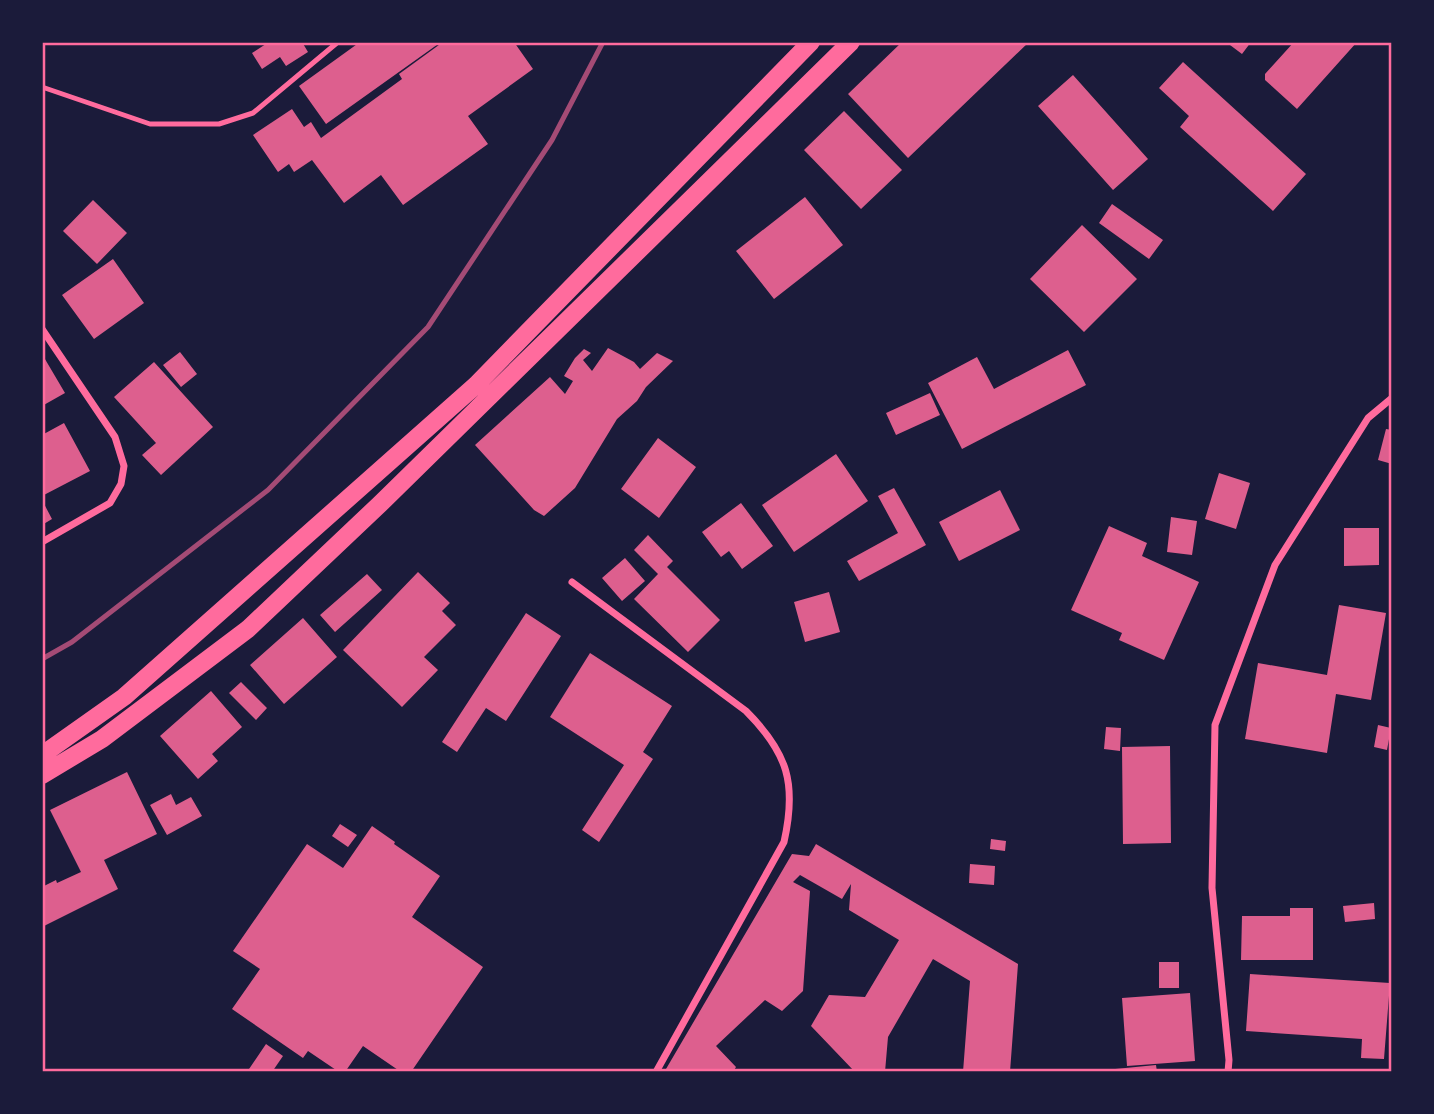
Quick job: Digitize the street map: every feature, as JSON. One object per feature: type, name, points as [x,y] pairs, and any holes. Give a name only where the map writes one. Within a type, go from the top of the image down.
[{"type":"highway","points":[[42,755],[124,697],[476,385],[811,42]]},
{"type":"highway","points":[[42,775],[102,739],[248,629],[380,504],[850,42]]},
{"type":"street","points":[[42,329],[115,437],[124,466],[121,484],[110,503],[42,542]]},
{"type":"street","points":[[1228,1072],[1212,888],[1215,725],[1275,565],[1368,418],[1392,398]]},
{"type":"street","points":[[572,582],[746,711],[766,732],[781,756],[789,784],[790,813],[784,842],[656,1072]]},
{"type":"lane","points":[[42,87],[150,124],[219,124],[253,113],[338,42]]},
{"type":"building","points":[[269,42],[302,42],[308,52],[286,66],[280,57],[262,69],[252,53]]},
{"type":"building","points":[[360,42],[441,42],[326,124],[299,86]]},
{"type":"building","points":[[443,42],[514,42],[533,69],[468,116],[488,144],[403,205],[381,175],[344,203],[312,160],[294,172],[289,164],[278,172],[253,135],[292,109],[304,127],[311,122],[321,138],[402,79],[399,74]]},
{"type":"building","points":[[902,42],[1029,42],[908,158],[848,94]]},
{"type":"building","points":[[1226,42],[1251,42],[1242,54]]},
{"type":"building","points":[[1294,42],[1357,42],[1297,109],[1265,80],[1265,74]]},
{"type":"building","points":[[1183,62],[1306,174],[1273,211],[1180,127],[1189,116],[1159,88]]},
{"type":"building","points":[[1073,75],[1148,159],[1113,190],[1038,106]]},
{"type":"building","points":[[844,111],[902,170],[861,209],[804,150]]},
{"type":"building","points":[[805,197],[843,245],[774,299],[736,251]]},
{"type":"building","points":[[93,200],[127,233],[97,264],[63,231]]},
{"type":"building","points":[[1112,204],[1163,240],[1149,259],[1099,223]]},
{"type":"building","points":[[1082,225],[1137,279],[1084,332],[1030,279]]},
{"type":"building","points":[[113,259],[144,303],[94,339],[62,295]]},
{"type":"building","points":[[608,348],[634,362],[640,369],[657,353],[673,361],[617,419],[575,488],[544,516],[534,510],[475,445],[550,377],[565,394],[573,381],[564,376],[584,349],[591,353],[583,360],[592,371]]},
{"type":"building","points":[[1068,350],[1086,385],[962,449],[928,383],[977,357],[994,389]]},
{"type":"building","points":[[180,352],[197,374],[181,387],[163,365]]},
{"type":"building","points":[[42,354],[65,393],[42,406]]},
{"type":"building","points":[[154,362],[213,427],[161,475],[142,455],[156,443],[114,397]]},
{"type":"building","points":[[930,393],[940,415],[896,435],[886,413]]},
{"type":"building","points":[[64,423],[90,471],[42,496],[42,435]]},
{"type":"building","points":[[1386,429],[1392,430],[1392,464],[1378,460]]},
{"type":"building","points":[[658,438],[696,467],[659,518],[621,489]]},
{"type":"building","points":[[836,454],[868,501],[794,552],[762,505]]},
{"type":"building","points":[[1219,473],[1250,483],[1236,529],[1205,519]]},
{"type":"building","points":[[894,488],[926,545],[859,581],[847,561],[898,533],[878,496]]},
{"type":"building","points":[[1000,490],[1020,530],[959,561],[939,522]]},
{"type":"building","points":[[42,500],[52,519],[42,525]]},
{"type":"building","points":[[741,503],[773,546],[742,569],[729,551],[721,557],[702,532]]},
{"type":"building","points":[[1171,517],[1197,521],[1192,555],[1167,552]]},
{"type":"building","points":[[1109,526],[1147,543],[1142,556],[1199,582],[1164,660],[1119,640],[1122,633],[1071,610]]},
{"type":"building","points":[[1344,528],[1379,528],[1379,565],[1344,566]]},
{"type":"building","points":[[648,535],[673,561],[667,567],[720,620],[688,652],[634,599],[658,574],[634,550]]},
{"type":"building","points":[[625,558],[645,581],[622,601],[602,578]]},
{"type":"building","points":[[418,572],[450,603],[442,611],[456,625],[424,657],[438,670],[402,707],[343,650]]},
{"type":"building","points":[[367,574],[382,590],[335,632],[320,615]]},
{"type":"building","points":[[829,592],[840,632],[805,642],[794,602]]},
{"type":"building","points":[[1339,605],[1386,613],[1371,700],[1336,694],[1327,753],[1245,739],[1258,663],[1327,675]]},
{"type":"building","points":[[526,613],[561,636],[506,721],[486,708],[457,752],[442,742]]},
{"type":"building","points":[[303,618],[337,657],[284,704],[250,665]]},
{"type":"building","points":[[590,653],[672,706],[643,752],[653,759],[599,842],[582,830],[624,765],[550,717]]},
{"type":"building","points":[[241,682],[267,708],[256,720],[229,693]]},
{"type":"building","points":[[211,691],[242,727],[212,754],[218,761],[198,779],[160,736]]},
{"type":"building","points":[[1378,725],[1391,728],[1387,750],[1374,747]]},
{"type":"building","points":[[1106,727],[1121,728],[1120,751],[1104,749]]},
{"type":"building","points":[[1170,746],[1171,843],[1123,844],[1122,747]]},
{"type":"building","points":[[127,772],[157,834],[104,860],[118,889],[42,927],[42,887],[81,872],[50,810]]},
{"type":"building","points":[[171,794],[176,805],[191,797],[202,816],[167,835],[150,805]]},
{"type":"building","points":[[340,824],[357,835],[348,847],[332,836]]},
{"type":"building","points":[[372,826],[440,876],[412,917],[483,967],[411,1072],[401,1072],[363,1046],[345,1072],[339,1072],[308,1051],[303,1058],[232,1009],[260,969],[233,951],[307,844],[343,868]]},
{"type":"building","points":[[991,839],[1006,841],[1005,851],[990,849]]},
{"type":"building","points":[[816,844],[1018,964],[1010,1072],[963,1072],[970,981],[933,959],[888,1037],[885,1072],[855,1072],[811,1026],[829,995],[865,997],[899,940],[849,910],[851,884],[842,899],[800,875],[793,882],[810,891],[803,991],[782,1011],[765,1000],[716,1046],[736,1067],[733,1072],[671,1072],[666,1069],[792,854],[809,856]]},
{"type":"building","points":[[970,864],[995,866],[994,885],[969,883]]},
{"type":"building","points":[[1374,903],[1375,919],[1345,922],[1343,906]]},
{"type":"building","points":[[1290,908],[1313,908],[1313,960],[1241,960],[1242,916],[1290,916]]},
{"type":"building","points":[[1159,962],[1179,962],[1179,988],[1159,988]]},
{"type":"building","points":[[1250,974],[1390,983],[1384,1059],[1361,1058],[1362,1039],[1246,1031]]},
{"type":"building","points":[[1190,993],[1195,1061],[1127,1066],[1122,998]]},
{"type":"building","points":[[266,1044],[283,1056],[272,1072],[247,1072]]},
{"type":"building","points":[[1156,1065],[1157,1072],[1105,1072],[1105,1070]]},
{"type":"railway","points":[[42,659],[72,642],[268,490],[428,327],[552,140],[603,42]]}]
